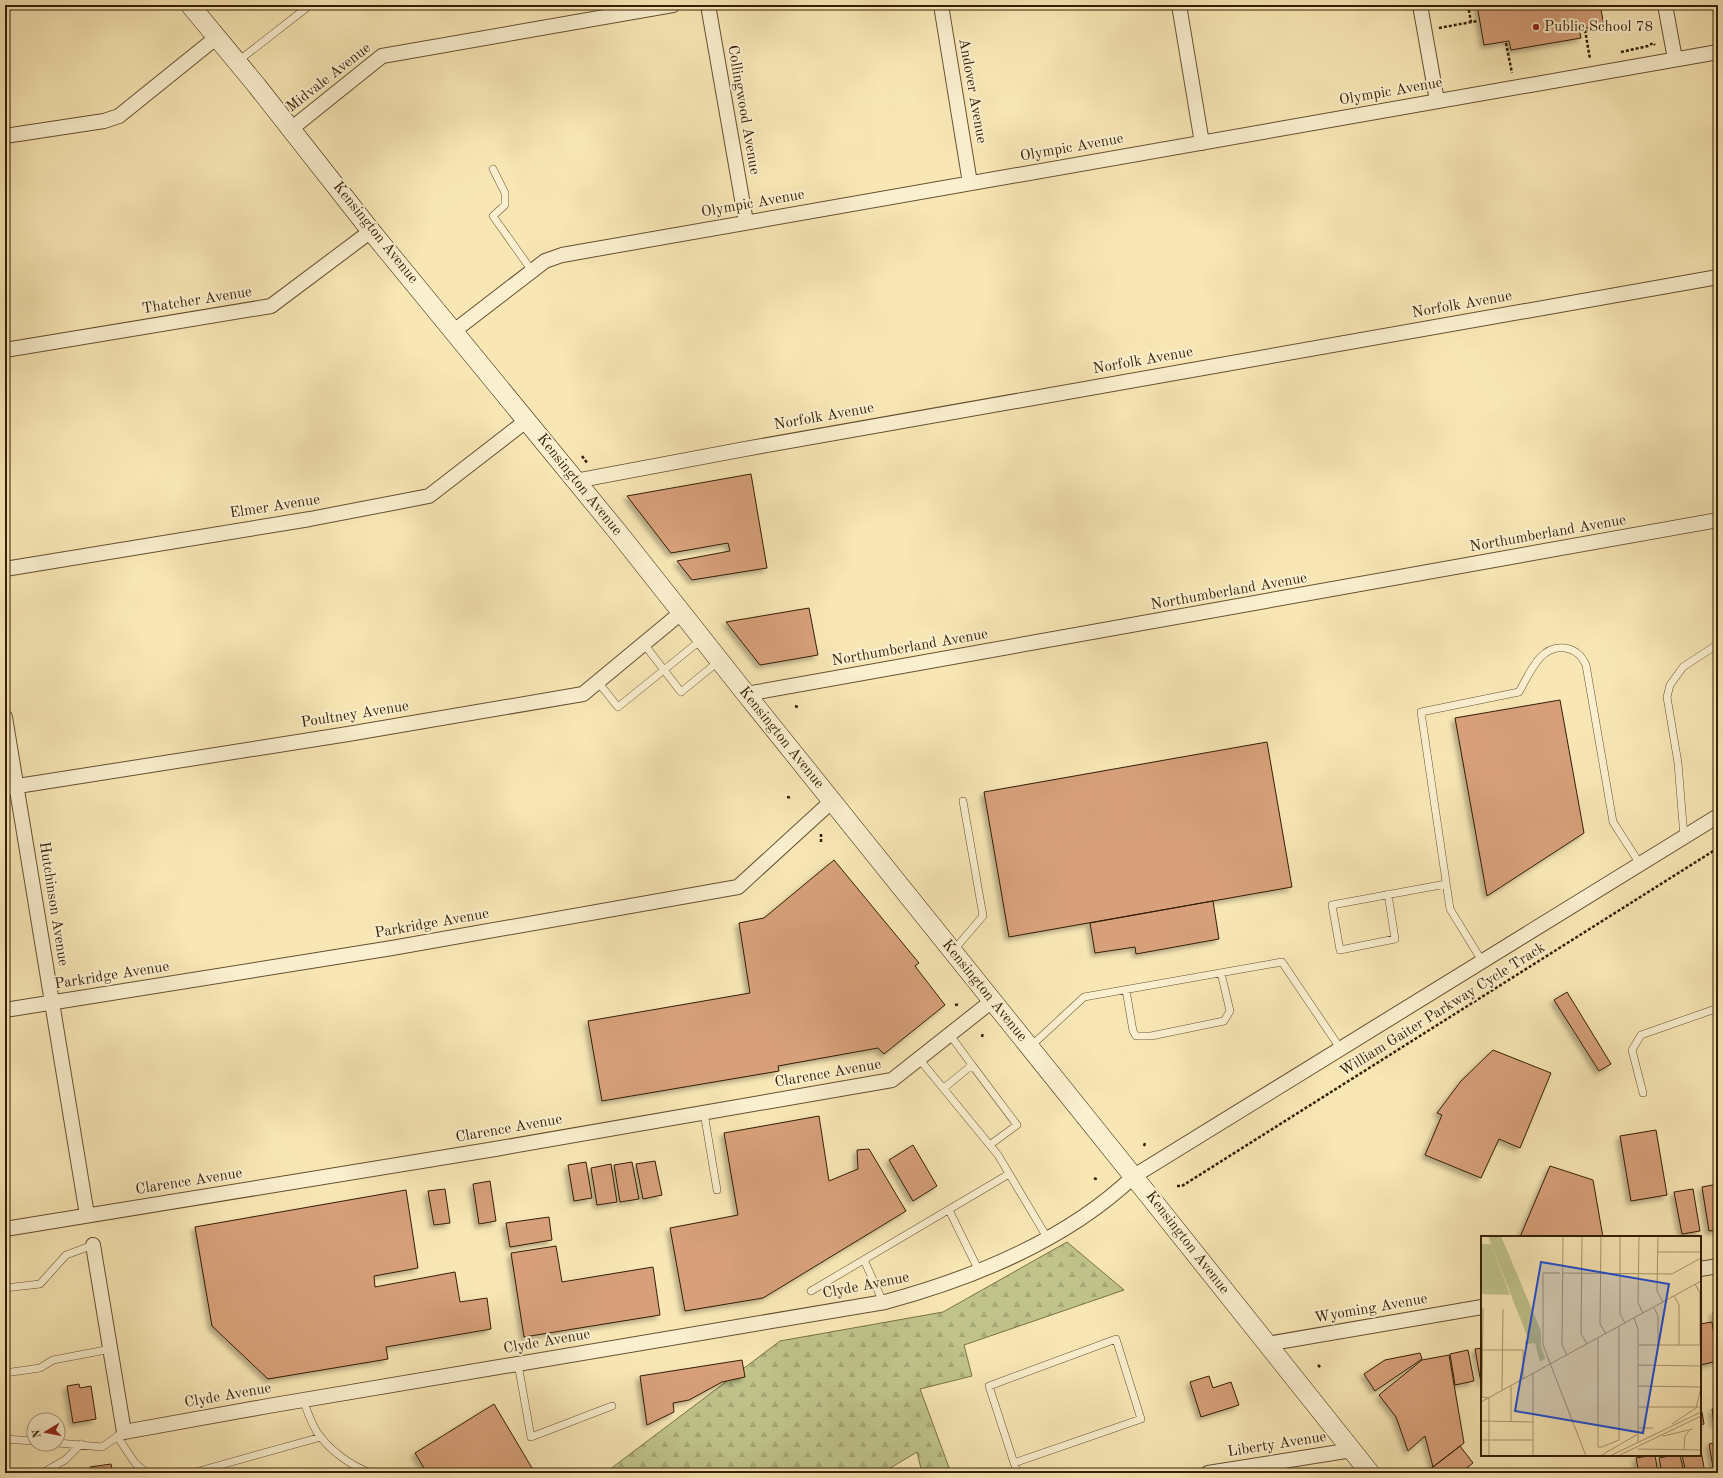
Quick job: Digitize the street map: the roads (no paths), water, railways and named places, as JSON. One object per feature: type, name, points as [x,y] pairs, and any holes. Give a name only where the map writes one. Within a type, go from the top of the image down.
[{"type":"street","name":"Kensington Avenue","points":[[190,5],[703,638],[746,694],[1134,1176],[1370,1473]]},
{"type":"street","name":"Midvale Avenue","points":[[291,129],[382,56],[673,5]]},
{"type":"street","name":"Collingwood Avenue","points":[[708,5],[746,222]]},
{"type":"street","name":"Andover Avenue","points":[[941,5],[970,184]]},
{"type":"street","points":[[1179,5],[1202,143]]},
{"type":"street","points":[[1420,5],[1437,101]]},
{"type":"street","points":[[1665,5],[1675,59]]},
{"type":"street","points":[[5,136],[104,121],[119,116],[216,37]]},
{"type":"street","name":"Olympic Avenue","points":[[454,331],[545,261],[562,255],[1718,52]]},
{"type":"street","name":"Thatcher Avenue","points":[[5,350],[271,306],[371,230]]},
{"type":"street","name":"Norfolk Avenue","points":[[575,481],[752,447],[1718,277]]},
{"type":"street","name":"Elmer Avenue","points":[[5,569],[310,519],[429,496],[526,421]]},
{"type":"street","name":"Northumberland Avenue","points":[[746,694],[1718,520]]},
{"type":"street","name":"Poultney Avenue","points":[[11,787],[348,734],[576,696],[583,694],[682,612]]},
{"type":"street","name":"Hutchinson Avenue","points":[[5,717],[11,787],[52,1003],[86,1216]]},
{"type":"street","name":"Parkridge Avenue","points":[[5,1010],[392,948],[738,888],[832,801]]},
{"type":"street","name":"Clyde Avenue","points":[[120,1434],[303,1400],[883,1302],[935,1288],[1048,1239],[1112,1197],[1134,1176],[1718,816]]},
{"type":"street","name":"Clarence Avenue","points":[[5,1229],[496,1149],[892,1080],[920,1060],[992,1001]]},
{"type":"street","points":[[93,1245],[112,1349],[120,1434]]},
{"type":"street","points":[[1701,1269],[1718,1266]]},
{"type":"street","name":"Wyoming Avenue","points":[[1267,1344],[1481,1307]]},
{"type":"street","name":"Liberty Avenue","points":[[1208,1473],[1244,1470],[1352,1450]]},
{"type":"lane","points":[[237,62],[310,5]]},
{"type":"lane","points":[[493,169],[505,193],[505,205],[493,216],[532,271]]},
{"type":"lane","points":[[598,682],[618,707],[703,638]]},
{"type":"lane","points":[[644,644],[681,692],[720,661]]},
{"type":"lane","points":[[1684,837],[1678,764],[1667,698],[1670,685],[1682,667],[1718,644]]},
{"type":"lane","points":[[1482,961],[1450,909],[1421,712],[1519,692],[1538,659],[1549,650],[1560,647],[1572,649],[1577,652],[1581,655],[1586,665],[1613,822],[1640,864]]},
{"type":"lane","points":[[953,952],[983,916],[963,801]]},
{"type":"lane","points":[[1388,894],[1395,938],[1340,950],[1332,904],[1388,894],[1446,884]]},
{"type":"lane","points":[[1030,1047],[1084,997],[1282,962],[1340,1048]]},
{"type":"lane","points":[[1126,990],[1133,1031],[1136,1036],[1151,1036],[1224,1021],[1230,1011],[1221,973]]},
{"type":"lane","points":[[1643,1093],[1632,1050],[1641,1035],[1718,1008]]},
{"type":"lane","points":[[950,1035],[1017,1124],[991,1144]]},
{"type":"lane","points":[[920,1060],[991,1144],[1048,1239]]},
{"type":"lane","points":[[944,1088],[972,1065]]},
{"type":"lane","points":[[704,1113],[717,1190]]},
{"type":"lane","points":[[811,1291],[1009,1174]]},
{"type":"lane","points":[[949,1210],[979,1270]]},
{"type":"lane","points":[[5,1288],[40,1284],[66,1255],[93,1245]]},
{"type":"lane","points":[[864,1260],[883,1302]]},
{"type":"lane","points":[[1014,1463],[1141,1419],[1116,1339],[989,1386],[1014,1463],[1018,1473]]},
{"type":"lane","points":[[5,1373],[40,1368],[53,1360],[112,1349]]},
{"type":"lane","points":[[518,1364],[531,1437],[612,1406]]},
{"type":"lane","points":[[303,1400],[317,1432],[332,1449],[362,1470],[372,1473]]},
{"type":"lane","points":[[66,1443],[102,1447],[120,1434],[136,1463],[147,1473]]},
{"type":"lane","points":[[192,1473],[322,1437]]},
{"type":"lane","points":[[5,1439],[26,1440]]},
{"type":"lane","points":[[42,1473],[65,1460],[81,1444]]},
{"type":"place","name":"Public School 78","points":[[1536,27]]}]
